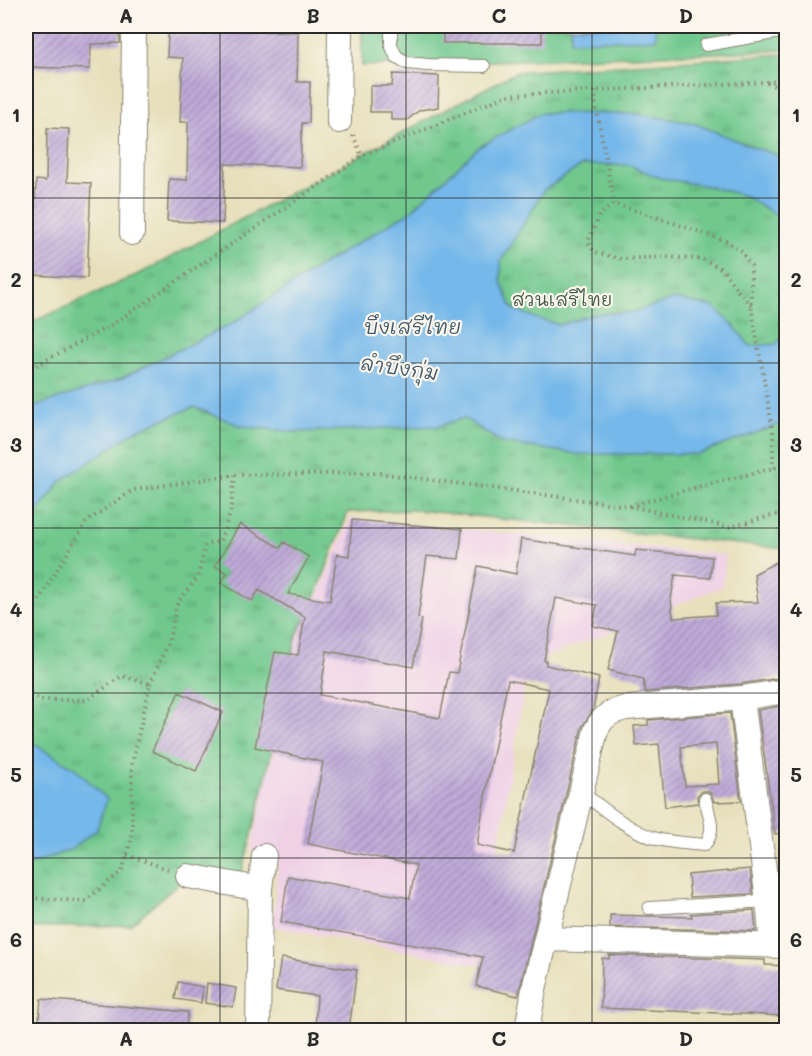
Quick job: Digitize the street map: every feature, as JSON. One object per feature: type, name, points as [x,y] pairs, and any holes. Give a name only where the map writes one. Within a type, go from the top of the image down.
[{"type":"street","points":[[132,233],[134,26]]},
{"type":"street","points":[[339,121],[340,26]]},
{"type":"street","points":[[527,1030],[534,989],[581,792],[596,730],[602,718],[613,711],[626,708],[742,698],[786,691]]},
{"type":"street","points":[[546,939],[779,946],[768,901],[742,698]]},
{"type":"street","points":[[258,1030],[261,889],[264,856]]},
{"type":"street","points":[[188,876],[261,889]]},
{"type":"lane","points":[[391,26],[391,45],[396,56],[407,63],[484,66]]},
{"type":"lane","points":[[706,45],[786,31]]},
{"type":"lane","points":[[581,792],[627,825],[657,839],[704,845],[710,839],[712,829],[705,799]]},
{"type":"lane","points":[[649,908],[768,901]]},
{"type":"path","points":[[764,81],[786,91]]},
{"type":"path","points":[[26,371],[113,324],[362,156],[508,95],[786,81]]},
{"type":"path","points":[[595,91],[614,204]]},
{"type":"path","points":[[614,204],[726,241],[741,251],[751,266],[751,305],[773,432],[773,468]]},
{"type":"path","points":[[614,204],[600,214],[588,241],[594,252],[621,258],[702,259],[722,269],[751,305]]},
{"type":"path","points":[[629,506],[786,465]]},
{"type":"path","points":[[26,621],[87,520],[133,490],[235,475],[378,472],[629,506],[729,527],[786,512]]},
{"type":"path","points":[[27,898],[85,902],[122,871],[132,838],[132,764],[150,684],[169,640],[177,603],[198,577],[205,545],[220,540],[230,514],[235,475]]},
{"type":"path","points":[[26,691],[41,699],[87,700],[122,676],[150,684]]},
{"type":"path","points":[[127,855],[188,876]]},
{"type":"shaded area","points":[[350,518],[726,555],[723,586],[528,665],[479,965],[273,927],[278,862],[251,851],[298,634],[318,595]]},
{"type":"green space","points":[[362,26],[786,26],[786,50],[362,66]]},
{"type":"green space","name":"สวนเสรีไทย","points":[[786,54],[786,549],[417,510],[348,512],[316,595],[297,635],[258,812],[239,883],[188,876],[130,925],[26,928],[26,325],[145,271],[516,72]]},
{"type":"water","points":[[571,26],[655,26],[656,39],[571,41]]},
{"type":"water","name":"บึงเสรีไทย","points":[[541,113],[639,114],[693,123],[786,158],[786,222],[745,196],[712,187],[660,178],[629,165],[582,165],[544,190],[501,261],[501,281],[512,308],[560,325],[594,314],[633,312],[676,299],[714,307],[750,346],[776,344],[786,333],[786,422],[698,454],[578,454],[502,443],[464,418],[439,426],[297,432],[241,426],[194,407],[137,430],[60,482],[26,528],[26,408],[120,379],[233,323],[328,261],[411,211],[479,147]]},
{"type":"water","points":[[26,739],[76,769],[107,799],[97,829],[72,849],[32,864],[26,864]]},
{"type":"building","points":[[26,26],[120,26],[120,43],[91,44],[90,69],[26,67]]},
{"type":"building","points":[[443,26],[542,26],[542,43],[443,43]]},
{"type":"building","points":[[194,30],[298,32],[297,82],[310,82],[309,123],[302,123],[300,167],[225,164],[223,223],[167,221],[169,179],[187,180],[188,122],[180,122],[183,58],[167,57],[168,34],[194,35]]},
{"type":"building","points":[[393,74],[439,76],[438,107],[420,110],[407,120],[391,120],[391,112],[370,112],[370,86],[392,86]]},
{"type":"building","points":[[47,128],[69,129],[67,182],[91,183],[87,278],[32,275],[36,180],[46,181]]},
{"type":"building","points":[[352,520],[462,529],[459,559],[427,556],[418,618],[422,619],[413,667],[327,651],[320,695],[440,718],[449,672],[457,673],[478,566],[516,574],[521,539],[635,556],[636,550],[712,557],[710,578],[675,575],[671,599],[673,618],[716,615],[716,603],[758,602],[754,574],[786,557],[786,677],[740,684],[645,692],[643,679],[608,670],[618,631],[593,626],[597,605],[556,598],[544,660],[546,665],[599,678],[593,710],[582,727],[518,996],[476,986],[483,957],[281,922],[288,876],[410,898],[416,865],[308,844],[323,762],[255,747],[275,652],[298,655],[305,617],[259,590],[252,601],[221,583],[227,573],[215,566],[240,524],[280,548],[284,542],[309,557],[288,594],[330,601],[337,554],[349,556]],"holes":[[[508,680],[549,689],[514,853],[477,845]]]},
{"type":"building","points":[[179,692],[223,712],[196,771],[152,751]]},
{"type":"building","points":[[786,705],[786,833],[775,834],[758,710]]},
{"type":"building","points":[[730,713],[741,801],[714,802],[708,791],[703,791],[697,796],[698,803],[665,807],[659,744],[636,746],[634,726],[648,725],[648,720]],"holes":[[[716,744],[719,784],[685,786],[681,747]]]},
{"type":"building","points":[[786,866],[786,927],[785,927],[778,867]]},
{"type":"building","points":[[750,869],[753,894],[690,897],[688,875]]},
{"type":"building","points":[[754,910],[756,931],[610,927],[610,915],[692,917],[691,914]]},
{"type":"building","points":[[609,955],[765,960],[765,965],[786,966],[786,1016],[601,1008],[602,958],[609,959]]},
{"type":"building","points":[[281,958],[357,970],[349,1030],[315,1030],[317,996],[276,990]]},
{"type":"building","points":[[178,982],[203,987],[201,1003],[175,999]]},
{"type":"building","points":[[207,983],[236,988],[233,1007],[205,1003]]},
{"type":"building","points":[[41,999],[188,1012],[186,1030],[38,1030]]},
{"type":"water label","name":"ลำบึงกุ่ม","points":[[399,368]]}]
